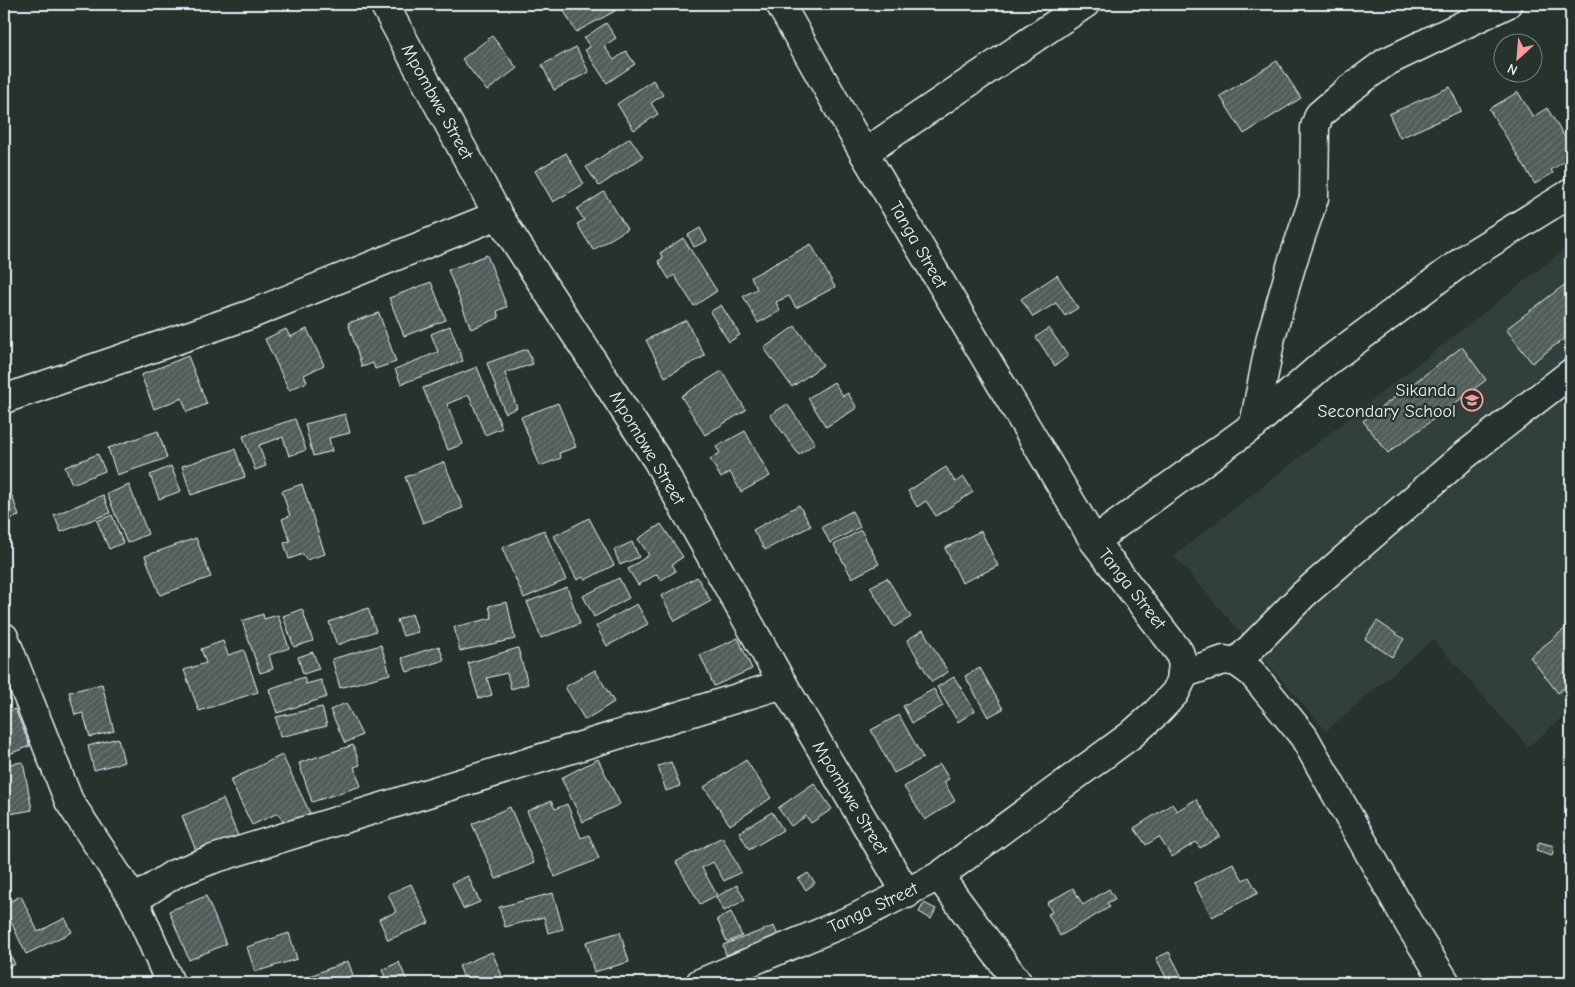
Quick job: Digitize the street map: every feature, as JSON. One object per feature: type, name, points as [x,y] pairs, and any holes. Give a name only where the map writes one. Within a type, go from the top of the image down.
[{"type":"street","name":"Mpombwe Street","points":[[384,4],[498,215],[657,460],[783,684],[907,894]]},
{"type":"street","name":"Tanga Street","points":[[700,983],[907,894],[938,876],[1131,735],[1175,692],[1182,674],[1180,652],[1094,541],[864,153],[780,4]]},
{"type":"street","points":[[864,153],[1085,4]]},
{"type":"street","points":[[1254,425],[1271,337],[1292,263],[1314,198],[1315,127],[1319,115],[1348,90],[1386,62],[1507,4]]},
{"type":"street","points":[[1094,541],[1254,425],[1320,367],[1470,256],[1571,193]]},
{"type":"street","points":[[4,399],[249,315],[498,215]]},
{"type":"street","points":[[1237,662],[1303,595],[1460,459],[1571,373]]},
{"type":"street","points":[[4,636],[69,801],[134,900],[170,983]]},
{"type":"street","points":[[1182,674],[1224,660],[1237,662],[1252,673],[1304,737],[1409,924],[1446,983]]},
{"type":"street","points":[[134,900],[174,874],[213,858],[783,684]]},
{"type":"street","points":[[938,876],[1018,983]]},
{"type":"shaded area","name":"Sikanda Secondary School","points":[[1571,244],[1571,710],[1528,747],[1433,639],[1326,731],[1174,556]]},
{"type":"building","points":[[560,4],[611,4],[615,11],[576,32]]},
{"type":"building","points":[[606,23],[616,38],[604,46],[614,60],[626,51],[635,64],[607,83],[585,50],[590,47],[584,38]]},
{"type":"building","points":[[492,36],[517,68],[487,91],[462,59]]},
{"type":"building","points":[[576,47],[589,72],[554,90],[542,65]]},
{"type":"building","points":[[1277,61],[1301,98],[1244,134],[1220,96]]},
{"type":"building","points":[[653,80],[663,95],[651,103],[658,114],[634,130],[617,104]]},
{"type":"building","points":[[1450,87],[1461,111],[1400,138],[1389,114]]},
{"type":"building","points":[[1518,92],[1533,117],[1547,108],[1571,147],[1571,157],[1551,170],[1553,173],[1535,184],[1489,109]]},
{"type":"building","points":[[630,138],[643,157],[599,186],[586,167]]},
{"type":"building","points":[[566,153],[584,184],[553,202],[535,171]]},
{"type":"building","points":[[604,192],[627,229],[593,250],[577,224],[584,220],[577,209]]},
{"type":"building","points":[[700,228],[707,241],[694,247],[688,235]]},
{"type":"building","points":[[683,238],[717,291],[694,306],[674,275],[669,279],[658,261],[663,258],[660,253]]},
{"type":"building","points":[[811,244],[835,287],[796,308],[789,296],[776,302],[780,311],[758,323],[743,296],[757,289],[751,277]]},
{"type":"building","points":[[487,255],[507,307],[497,311],[499,318],[471,329],[448,270]]},
{"type":"building","points":[[1057,275],[1078,308],[1065,316],[1056,303],[1033,317],[1021,299]]},
{"type":"building","points":[[1571,280],[1571,333],[1532,363],[1506,329]]},
{"type":"building","points":[[431,282],[446,320],[404,336],[389,298]]},
{"type":"building","points":[[721,305],[740,335],[729,342],[710,312]]},
{"type":"building","points":[[379,313],[396,362],[375,369],[373,363],[362,367],[348,323]]},
{"type":"building","points":[[686,320],[705,356],[665,377],[646,340]]},
{"type":"building","points":[[450,326],[463,361],[401,384],[395,369],[438,352],[431,334]]},
{"type":"building","points":[[795,326],[823,365],[792,387],[764,348]]},
{"type":"building","points":[[1049,328],[1068,356],[1055,366],[1036,337]]},
{"type":"building","points":[[286,329],[290,337],[307,329],[324,365],[304,375],[307,382],[289,390],[265,339]]},
{"type":"building","points":[[1462,347],[1486,380],[1388,453],[1363,421]]},
{"type":"building","points":[[527,349],[533,364],[505,373],[517,408],[505,413],[487,363]]},
{"type":"building","points":[[188,356],[207,404],[187,412],[182,398],[154,409],[141,375]]},
{"type":"building","points":[[477,367],[502,428],[485,435],[469,395],[447,404],[463,444],[448,450],[423,388]]},
{"type":"building","points":[[722,371],[746,410],[705,435],[681,396]]},
{"type":"building","points":[[834,382],[843,396],[848,393],[857,408],[826,427],[808,398]]},
{"type":"building","points":[[558,403],[576,447],[559,453],[561,458],[540,466],[521,417]]},
{"type":"building","points":[[787,404],[815,443],[799,455],[770,415]]},
{"type":"building","points":[[345,414],[350,433],[329,438],[332,451],[313,456],[305,424]]},
{"type":"building","points":[[295,419],[306,450],[289,456],[283,437],[259,445],[266,466],[255,470],[243,436]]},
{"type":"building","points":[[158,431],[167,458],[117,475],[108,448]]},
{"type":"building","points":[[745,431],[770,476],[741,492],[730,472],[721,478],[710,459],[720,453],[716,447]]},
{"type":"building","points":[[235,449],[245,477],[191,495],[182,466]]},
{"type":"building","points":[[98,454],[105,471],[72,484],[65,467]]},
{"type":"building","points":[[444,462],[463,508],[423,523],[405,477]]},
{"type":"building","points":[[171,466],[181,491],[159,499],[150,475]]},
{"type":"building","points":[[946,467],[955,482],[964,477],[973,492],[936,516],[926,501],[917,507],[908,491]]},
{"type":"building","points":[[302,484],[325,554],[306,560],[303,554],[289,559],[284,543],[290,541],[282,519],[290,516],[282,491]]},
{"type":"building","points":[[129,485],[148,534],[127,543],[107,494]]},
{"type":"building","points":[[11,493],[19,516],[4,521],[4,495]]},
{"type":"building","points":[[103,495],[110,513],[61,532],[54,515]]},
{"type":"building","points":[[799,505],[811,526],[765,550],[753,530]]},
{"type":"building","points":[[852,511],[860,527],[830,543],[822,527]]},
{"type":"building","points":[[112,515],[123,543],[109,549],[97,521]]},
{"type":"building","points":[[589,518],[614,565],[585,580],[583,577],[577,580],[554,536]]},
{"type":"building","points":[[661,524],[683,557],[672,564],[676,571],[661,580],[657,574],[638,585],[628,569],[649,555],[638,539]]},
{"type":"building","points":[[544,530],[566,580],[524,598],[502,548]]},
{"type":"building","points":[[861,530],[879,564],[852,578],[834,545]]},
{"type":"building","points":[[981,531],[998,566],[962,583],[945,548]]},
{"type":"building","points":[[196,538],[211,577],[160,595],[145,556]]},
{"type":"building","points":[[632,542],[639,557],[620,565],[614,550]]},
{"type":"building","points":[[697,577],[711,601],[675,621],[661,596]]},
{"type":"building","points":[[619,578],[629,598],[594,617],[583,596]]},
{"type":"building","points":[[887,578],[911,617],[894,627],[870,587]]},
{"type":"building","points":[[567,587],[580,624],[541,638],[527,602]]},
{"type":"building","points":[[507,602],[515,639],[460,651],[454,627],[492,618],[489,606]]},
{"type":"building","points":[[637,604],[648,624],[607,646],[596,626]]},
{"type":"building","points":[[368,608],[376,631],[337,645],[329,622]]},
{"type":"building","points":[[302,609],[313,641],[294,647],[283,616]]},
{"type":"building","points":[[263,614],[264,619],[278,615],[289,648],[269,655],[273,669],[260,673],[242,621]]},
{"type":"building","points":[[412,614],[418,632],[403,636],[397,620]]},
{"type":"building","points":[[1377,621],[1404,639],[1392,657],[1365,639]]},
{"type":"building","points":[[1571,624],[1571,682],[1558,693],[1530,657]]},
{"type":"building","points":[[923,630],[948,672],[932,682],[907,640]]},
{"type":"building","points":[[738,638],[752,669],[714,686],[700,655]]},
{"type":"building","points":[[223,641],[228,655],[244,650],[258,692],[199,711],[184,670],[206,663],[201,649]]},
{"type":"building","points":[[381,645],[390,674],[340,688],[332,659]]},
{"type":"building","points":[[439,646],[444,660],[407,672],[402,658]]},
{"type":"building","points":[[518,648],[528,684],[511,689],[507,673],[487,678],[492,695],[479,699],[468,663]]},
{"type":"building","points":[[313,652],[319,669],[303,674],[298,657]]},
{"type":"building","points":[[980,668],[1003,709],[988,717],[965,676]]},
{"type":"building","points":[[595,670],[614,702],[585,720],[565,687]]},
{"type":"building","points":[[304,677],[306,684],[321,680],[327,697],[277,713],[269,689]]},
{"type":"building","points":[[954,677],[975,711],[958,722],[937,687]]},
{"type":"building","points":[[102,684],[114,731],[90,737],[83,713],[75,715],[69,692]]},
{"type":"building","points":[[934,689],[943,706],[912,723],[903,706]]},
{"type":"building","points":[[346,703],[362,735],[345,743],[330,710]]},
{"type":"building","points":[[322,707],[327,726],[280,737],[276,717]]},
{"type":"building","points":[[15,709],[30,746],[4,756],[4,713]]},
{"type":"building","points":[[899,715],[923,758],[894,773],[871,730]]},
{"type":"building","points":[[118,738],[124,762],[94,770],[88,746]]},
{"type":"building","points":[[353,745],[360,765],[354,767],[361,786],[312,802],[299,763]]},
{"type":"building","points":[[282,755],[310,813],[285,825],[278,813],[252,825],[230,780]]},
{"type":"building","points":[[598,759],[620,804],[583,822],[561,778]]},
{"type":"building","points":[[746,760],[771,798],[730,825],[704,787]]},
{"type":"building","points":[[23,762],[32,810],[4,815],[4,765]]},
{"type":"building","points":[[671,762],[680,786],[666,791],[658,766]]},
{"type":"building","points":[[940,764],[949,779],[944,782],[955,801],[925,820],[904,787]]},
{"type":"building","points":[[814,783],[832,809],[811,823],[806,816],[791,826],[778,808]]},
{"type":"building","points":[[223,799],[238,836],[197,853],[182,816]]},
{"type":"building","points":[[1196,799],[1220,836],[1200,848],[1196,842],[1172,857],[1159,837],[1146,845],[1134,828],[1172,804],[1177,811]]},
{"type":"building","points":[[551,801],[555,809],[567,804],[581,838],[589,835],[599,859],[555,877],[527,811]]},
{"type":"building","points":[[510,807],[534,863],[496,879],[472,824]]},
{"type":"building","points":[[772,812],[783,830],[749,850],[739,832]]},
{"type":"building","points":[[722,837],[741,872],[724,881],[713,862],[702,868],[717,895],[700,904],[676,862]]},
{"type":"building","points":[[1539,842],[1554,846],[1552,856],[1536,851]]},
{"type":"building","points":[[1233,863],[1243,880],[1249,877],[1258,893],[1212,917],[1194,883]]},
{"type":"building","points":[[808,873],[815,883],[806,890],[798,879]]},
{"type":"building","points":[[468,876],[480,902],[463,909],[452,883]]},
{"type":"building","points":[[411,884],[429,923],[388,940],[379,919],[396,912],[388,894]]},
{"type":"building","points":[[737,885],[745,900],[724,911],[716,897]]},
{"type":"building","points":[[1073,888],[1083,905],[1109,889],[1115,899],[1107,903],[1110,907],[1060,936],[1048,914],[1052,912],[1047,903]]},
{"type":"building","points":[[553,893],[563,929],[548,933],[544,917],[505,927],[499,907]]},
{"type":"building","points":[[21,896],[38,932],[65,918],[72,932],[26,954],[4,907],[4,904]]},
{"type":"building","points":[[206,896],[226,944],[189,960],[169,911]]},
{"type":"building","points":[[924,903],[936,909],[931,919],[919,912]]},
{"type":"building","points":[[731,912],[742,936],[727,942],[717,919]]},
{"type":"building","points":[[774,926],[778,936],[726,955],[723,945]]},
{"type":"building","points":[[620,932],[629,962],[594,972],[586,942]]},
{"type":"building","points":[[289,933],[297,959],[255,972],[247,947]]},
{"type":"building","points":[[492,952],[505,983],[466,983],[459,966]]},
{"type":"building","points":[[1169,952],[1182,977],[1169,983],[1156,958]]},
{"type":"building","points":[[10,954],[15,964],[4,969],[4,957]]},
{"type":"building","points":[[348,961],[353,975],[332,983],[292,983]]},
{"type":"building","points":[[399,962],[408,983],[388,983],[382,970]]},
{"type":"building","points":[[377,975],[381,983],[356,983]]},
{"type":"place","name":"Sikanda Secondary School","points":[[1472,400]]}]
